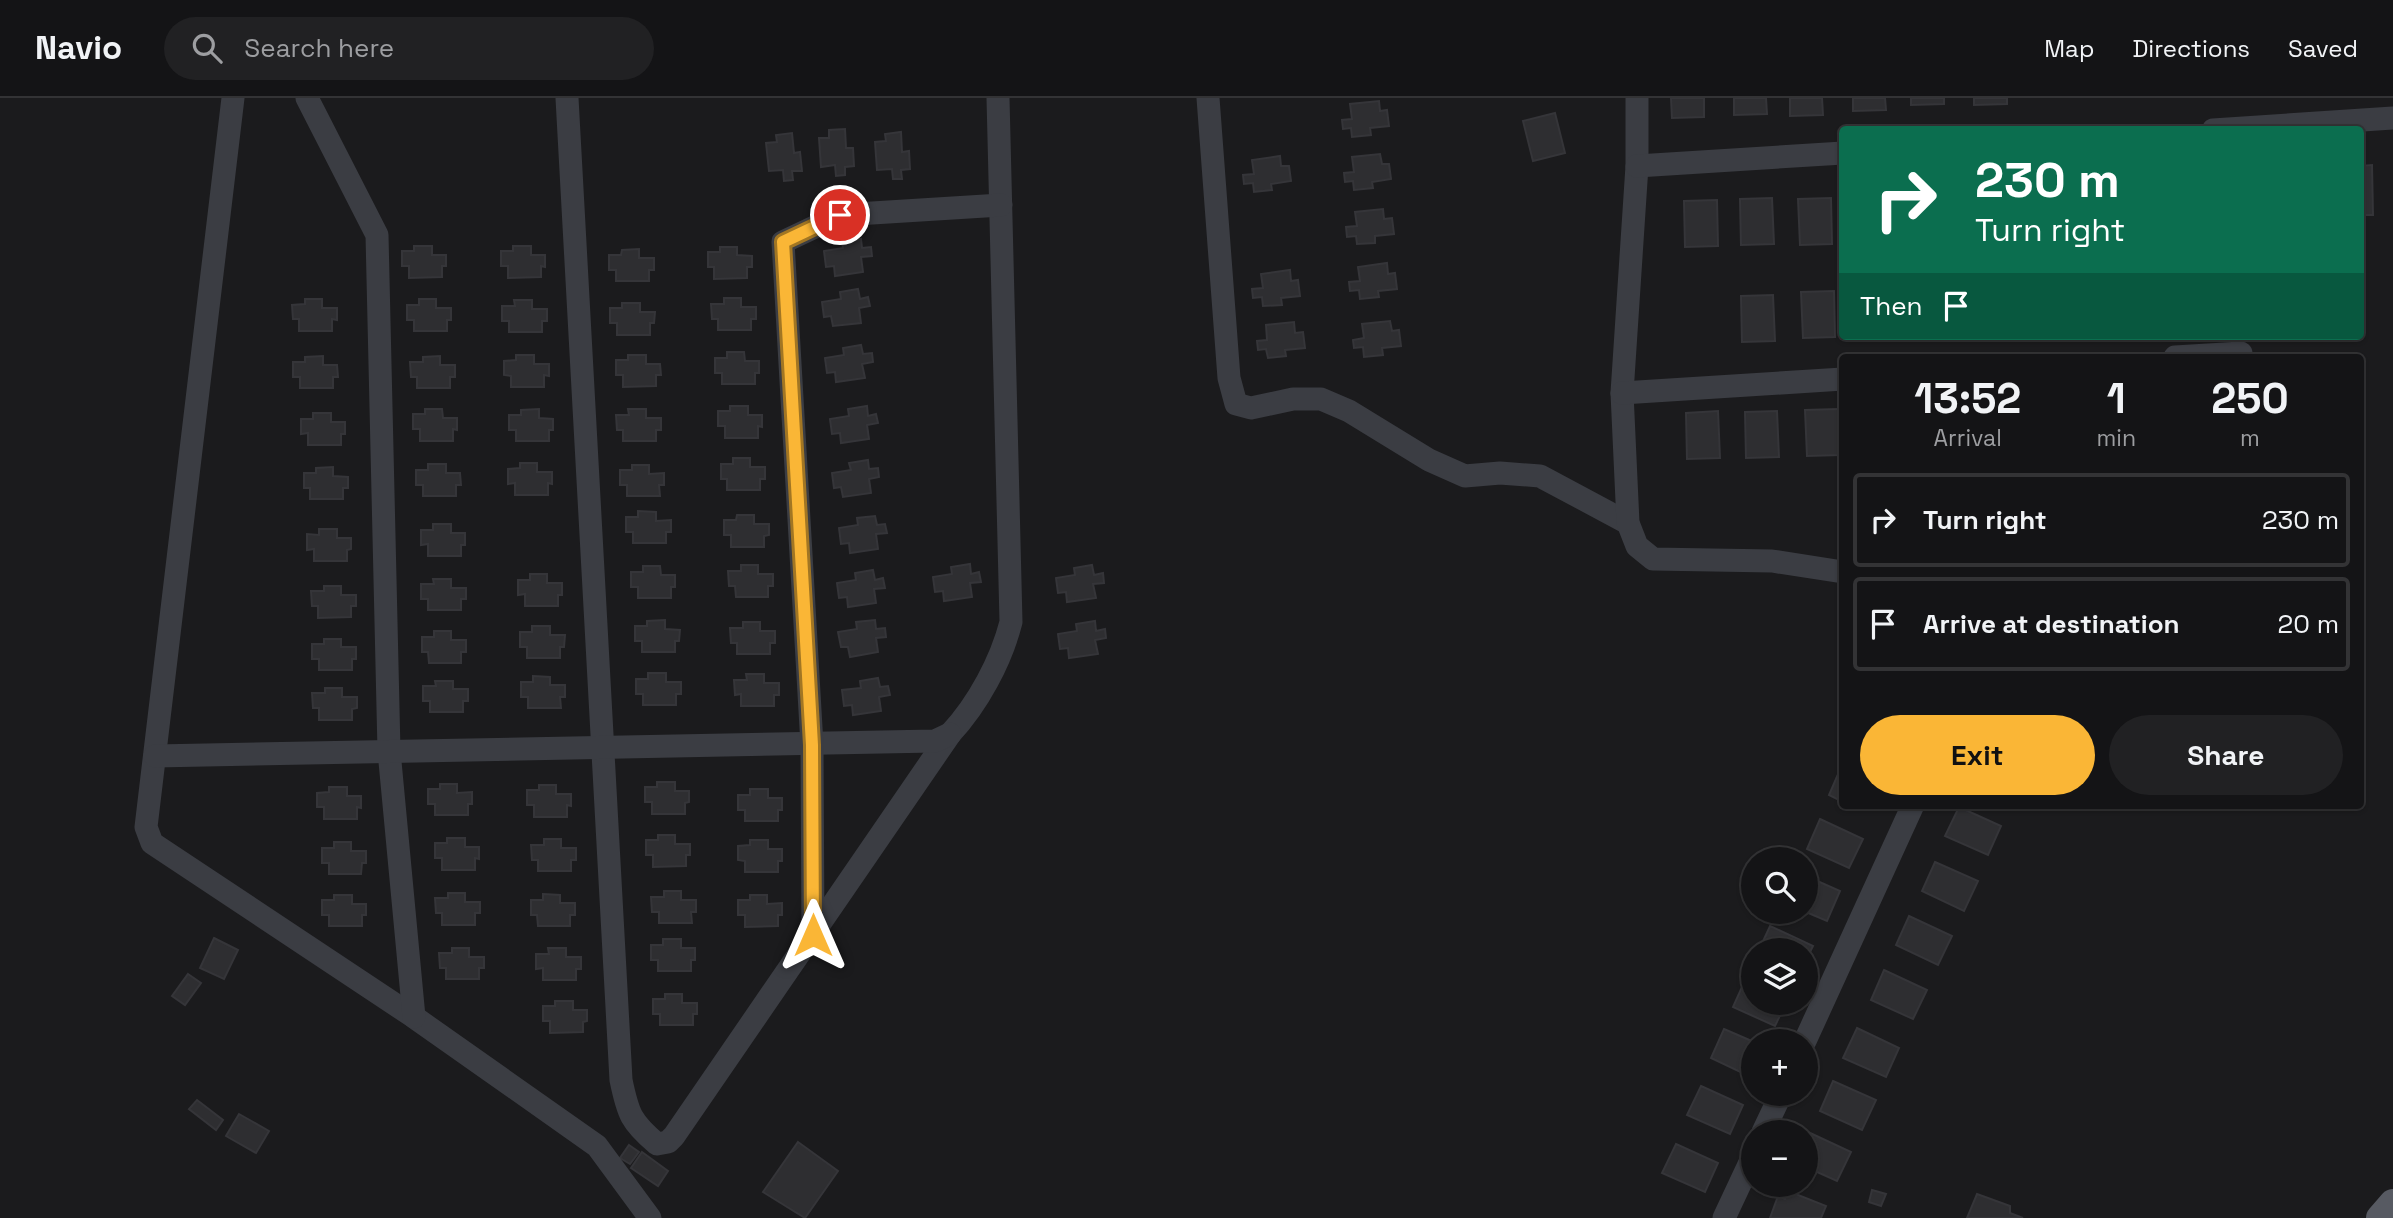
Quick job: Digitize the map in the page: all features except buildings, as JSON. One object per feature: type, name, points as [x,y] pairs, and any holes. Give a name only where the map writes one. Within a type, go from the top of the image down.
[{"type":"main road","points":[[2380,1218],[2393,1203]]},
{"type":"street","points":[[233,98],[146,827],[152,843],[414,1017],[597,1146],[650,1218]]},
{"type":"street","points":[[307,98],[377,234],[389,751],[414,1017]]},
{"type":"street","points":[[567,98],[621,1080],[625,1102],[635,1126],[657,1144],[668,1142],[674,1136],[950,734],[961,722],[1004,650],[1011,622],[998,98]]},
{"type":"street","points":[[1208,98],[1229,378],[1236,404],[1251,408],[1293,399],[1321,399],[1349,411],[1429,460],[1465,476],[1500,473],[1540,476],[1628,523]]},
{"type":"street","points":[[1637,98],[1637,166],[1622,393],[1628,523],[1637,546],[1653,559],[1772,561],[1839,571]]},
{"type":"street","points":[[2273,126],[2393,118]]},
{"type":"street","points":[[1637,166],[1839,153]]},
{"type":"street","points":[[813,935],[812,745],[783,242],[840,215],[1001,205]]},
{"type":"street","points":[[2224,354],[2241,353]]},
{"type":"street","points":[[1622,393],[1839,379]]},
{"type":"street","points":[[155,756],[812,745],[935,741],[950,734]]},
{"type":"street","points":[[1810,1029],[1911,809]]},
{"type":"street","points":[[1724,1218],[1741,1182]]},
{"type":"route","points":[[813,935],[812,745],[783,242],[840,215]]}]
